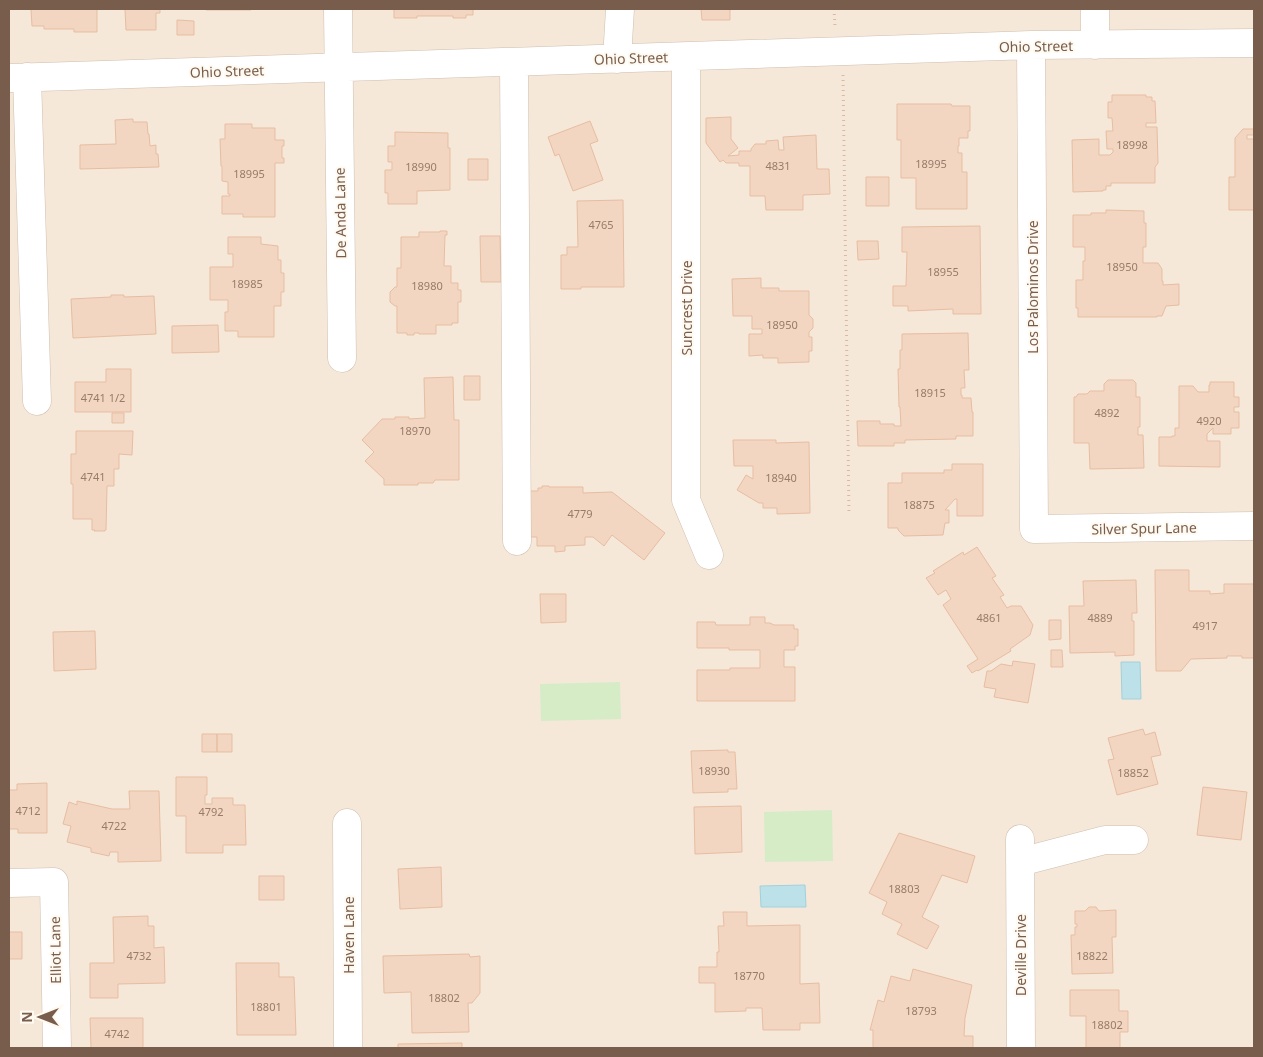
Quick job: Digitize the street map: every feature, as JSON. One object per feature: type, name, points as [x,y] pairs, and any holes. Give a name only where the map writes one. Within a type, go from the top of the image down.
[{"type":"street","name":"De Anda Lane","points":[[338,9],[342,358]]},
{"type":"street","points":[[617,59],[620,9]]},
{"type":"street","points":[[1095,9],[1095,45]]},
{"type":"street","name":"Ohio Street","points":[[18,78],[1031,45],[1254,43]]},
{"type":"street","name":"Los Palominos Drive","points":[[1031,45],[1034,529]]},
{"type":"street","name":"Suncrest Drive","points":[[686,56],[686,500],[709,555]]},
{"type":"street","points":[[514,62],[517,541]]},
{"type":"street","points":[[18,78],[37,401]]},
{"type":"street","name":"Silver Spur Lane","points":[[1034,529],[1254,526]]},
{"type":"street","name":"Haven Lane","points":[[347,823],[348,1048]]},
{"type":"street","name":"Deville Drive","points":[[1021,1048],[1020,851],[1105,840],[1134,840]]},
{"type":"street","name":"Elliot Lane","points":[[9,883],[54,882],[56,1048]]},
{"type":"path","points":[[843,51],[849,515]]},
{"type":"shaded area","points":[[9,9],[1254,9],[1254,1048],[9,1048]]},
{"type":"green space","points":[[620,682],[621,719],[541,721],[540,684]]},
{"type":"green space","points":[[832,810],[833,861],[765,862],[764,812]]},
{"type":"water","points":[[1121,662],[1140,662],[1141,699],[1122,699]]},
{"type":"water","points":[[805,885],[806,907],[761,907],[760,886]]},
{"type":"building","points":[[31,9],[97,9],[97,32],[74,32],[74,29],[44,29],[44,26],[32,26]]},
{"type":"building","points":[[125,9],[160,9],[160,13],[156,13],[156,30],[126,30]]},
{"type":"building","points":[[251,9],[251,10],[206,10]]},
{"type":"building","points":[[394,9],[473,9],[473,15],[466,15],[466,18],[417,16],[417,18],[394,18]]},
{"type":"building","points":[[701,9],[730,9],[730,20],[702,20]]},
{"type":"building","points":[[177,20],[194,21],[194,35],[177,35]]},
{"type":"building","points":[[1112,95],[1146,95],[1146,97],[1152,97],[1152,101],[1155,101],[1156,123],[1146,123],[1146,127],[1157,127],[1158,163],[1155,167],[1155,183],[1111,183],[1111,186],[1106,186],[1106,190],[1103,191],[1073,192],[1072,140],[1099,139],[1099,155],[1110,155],[1113,152],[1113,149],[1107,149],[1106,131],[1113,131],[1112,118],[1108,118],[1108,102],[1112,102]]},
{"type":"building","points":[[897,104],[970,106],[970,131],[968,131],[968,138],[959,138],[958,146],[958,153],[962,153],[962,172],[967,172],[967,209],[916,209],[916,178],[901,178],[901,140],[897,140]]},
{"type":"building","points":[[731,117],[731,139],[738,148],[728,156],[739,155],[739,151],[751,151],[755,144],[766,144],[766,141],[778,140],[779,150],[784,150],[783,137],[816,135],[817,169],[829,169],[830,194],[803,195],[803,210],[766,210],[765,196],[750,196],[750,166],[739,166],[739,163],[726,163],[723,160],[720,162],[706,143],[706,118]]},
{"type":"building","points":[[133,119],[133,122],[147,122],[150,146],[156,145],[159,167],[80,169],[80,145],[116,144],[115,120]]},
{"type":"building","points":[[590,121],[598,141],[590,144],[603,180],[573,191],[559,154],[555,156],[548,137]]},
{"type":"building","points":[[225,124],[252,124],[252,128],[275,128],[275,140],[284,140],[282,158],[284,158],[284,163],[275,163],[275,217],[243,217],[243,214],[222,214],[222,196],[230,196],[228,194],[228,182],[222,181],[220,139],[225,139]]},
{"type":"building","points":[[1243,129],[1254,129],[1254,135],[1247,135],[1247,139],[1254,139],[1254,210],[1229,210],[1229,177],[1235,177],[1235,138]]},
{"type":"building","points":[[395,132],[448,133],[450,190],[417,191],[417,204],[388,204],[388,193],[385,193],[385,170],[392,170],[392,162],[388,162],[388,146],[395,146]]},
{"type":"building","points":[[468,159],[488,159],[488,180],[468,180]]},
{"type":"building","points":[[866,177],[889,177],[889,206],[866,206]]},
{"type":"building","points":[[623,200],[624,287],[561,289],[561,255],[567,255],[567,247],[578,247],[577,201]]},
{"type":"building","points":[[1106,210],[1144,211],[1146,247],[1143,247],[1143,263],[1158,263],[1162,269],[1163,285],[1179,284],[1179,305],[1166,306],[1162,316],[1078,317],[1078,308],[1076,308],[1076,280],[1083,280],[1085,247],[1073,247],[1073,215],[1106,213]]},
{"type":"building","points":[[980,226],[981,314],[953,314],[953,309],[908,311],[908,306],[893,306],[893,286],[906,286],[907,252],[902,252],[902,227]]},
{"type":"building","points":[[447,231],[447,235],[445,235],[444,266],[451,266],[451,283],[458,283],[458,290],[461,290],[461,302],[458,302],[458,323],[436,325],[436,334],[414,333],[414,335],[407,335],[407,333],[397,333],[397,306],[390,302],[390,292],[397,287],[397,268],[401,268],[401,237],[419,237],[419,232]]},
{"type":"building","points":[[480,236],[500,236],[501,282],[481,282]]},
{"type":"building","points":[[228,237],[261,237],[261,244],[278,246],[278,260],[281,260],[281,273],[284,273],[284,292],[281,292],[281,306],[274,306],[274,337],[238,337],[238,331],[225,331],[225,312],[228,312],[228,300],[210,300],[210,267],[233,267],[233,254],[228,254]]},
{"type":"building","points":[[857,241],[878,241],[879,259],[858,260]]},
{"type":"building","points":[[761,278],[761,288],[779,288],[779,291],[809,291],[809,315],[813,319],[813,328],[809,332],[809,337],[812,337],[812,351],[809,351],[809,362],[778,363],[778,358],[763,358],[763,355],[749,356],[749,334],[762,334],[762,329],[752,329],[752,316],[733,316],[732,279]]},
{"type":"building","points":[[111,295],[124,295],[124,297],[154,296],[156,334],[73,338],[71,299],[111,297]]},
{"type":"building","points":[[218,325],[219,352],[172,353],[172,326]]},
{"type":"building","points":[[968,333],[969,370],[964,370],[965,388],[961,388],[961,395],[962,398],[971,398],[973,436],[956,436],[956,439],[905,440],[905,443],[894,443],[894,446],[858,446],[857,421],[880,421],[880,424],[901,426],[898,369],[900,369],[902,334]]},
{"type":"building","points":[[106,369],[131,369],[131,412],[75,412],[75,382],[106,382]]},
{"type":"building","points":[[464,376],[480,376],[480,400],[464,400]]},
{"type":"building","points":[[453,377],[454,420],[459,420],[459,480],[435,480],[433,483],[418,483],[418,485],[384,485],[384,479],[365,461],[374,452],[362,440],[382,419],[395,419],[395,417],[409,417],[409,419],[425,418],[424,378]]},
{"type":"building","points":[[1108,380],[1133,380],[1136,383],[1136,397],[1140,397],[1140,427],[1138,427],[1138,435],[1143,435],[1144,468],[1090,469],[1089,443],[1074,443],[1074,397],[1078,394],[1087,394],[1090,391],[1104,391],[1104,384]]},
{"type":"building","points":[[1210,382],[1234,382],[1234,397],[1239,397],[1239,407],[1234,407],[1234,412],[1239,412],[1239,428],[1231,428],[1231,434],[1213,434],[1213,428],[1207,434],[1207,441],[1220,441],[1220,467],[1159,466],[1159,437],[1175,436],[1175,428],[1179,428],[1179,386],[1193,386],[1198,392],[1209,392]]},
{"type":"building","points":[[112,413],[124,413],[124,423],[112,423]]},
{"type":"building","points":[[76,431],[133,431],[132,455],[119,454],[119,469],[114,469],[114,486],[107,486],[105,531],[92,530],[92,519],[73,519],[71,454],[76,454]]},
{"type":"building","points":[[733,440],[776,440],[776,443],[809,442],[810,513],[777,514],[777,508],[763,508],[763,503],[759,503],[737,490],[746,475],[753,479],[753,466],[734,466]]},
{"type":"building","points":[[952,464],[983,464],[983,516],[957,516],[957,499],[955,499],[945,510],[949,510],[949,523],[945,523],[943,535],[904,536],[898,528],[888,528],[888,483],[902,483],[902,473],[944,473],[944,470],[952,470]]},
{"type":"building","points":[[542,486],[583,487],[583,493],[612,492],[665,533],[644,560],[612,535],[604,546],[593,537],[585,537],[585,545],[565,546],[565,551],[555,552],[555,546],[537,546],[537,537],[522,537],[522,491],[538,491],[538,488],[542,488]]},
{"type":"building","points":[[977,547],[996,576],[992,578],[1004,595],[1000,597],[1007,608],[1021,606],[1033,625],[1030,635],[1010,649],[1011,651],[972,673],[967,666],[978,659],[943,605],[951,599],[946,590],[938,595],[926,578],[935,573],[933,571],[963,552],[964,555]]},
{"type":"building","points":[[1155,570],[1189,570],[1189,591],[1210,591],[1210,594],[1224,593],[1224,584],[1254,584],[1254,658],[1227,656],[1227,658],[1191,659],[1181,671],[1156,671]]},
{"type":"building","points":[[1136,580],[1137,613],[1132,613],[1132,621],[1134,621],[1134,655],[1115,656],[1115,652],[1070,653],[1069,606],[1084,606],[1083,581]]},
{"type":"building","points":[[540,594],[566,594],[566,622],[541,623]]},
{"type":"building","points":[[750,617],[765,617],[765,623],[794,625],[794,629],[798,629],[798,646],[795,646],[795,650],[784,650],[784,667],[795,667],[795,701],[697,701],[697,670],[760,668],[760,650],[697,648],[697,622],[715,622],[716,625],[750,625]]},
{"type":"building","points":[[1049,620],[1061,620],[1061,639],[1049,640]]},
{"type":"building","points":[[95,631],[96,669],[54,671],[53,632]]},
{"type":"building","points":[[1051,650],[1062,650],[1063,667],[1051,667]]},
{"type":"building","points":[[1013,661],[1035,664],[1028,703],[994,697],[996,689],[984,687],[987,671],[991,671],[1001,664],[1012,666]]},
{"type":"building","points":[[1143,729],[1145,735],[1155,732],[1161,755],[1151,757],[1158,784],[1117,795],[1108,760],[1114,759],[1108,738]]},
{"type":"building","points":[[202,734],[217,734],[217,752],[202,752]]},
{"type":"building","points":[[217,734],[232,734],[232,752],[217,752]]},
{"type":"building","points":[[728,750],[728,752],[735,752],[737,789],[728,789],[728,792],[693,793],[691,751]]},
{"type":"building","points":[[176,777],[207,777],[205,804],[212,804],[212,798],[233,798],[233,805],[245,805],[246,845],[223,845],[223,853],[186,853],[186,816],[176,816]]},
{"type":"building","points":[[47,783],[47,833],[18,833],[18,829],[9,829],[9,790],[17,790],[17,784]]},
{"type":"building","points":[[1203,787],[1247,792],[1241,840],[1197,835]]},
{"type":"building","points":[[129,791],[159,791],[161,861],[118,862],[118,852],[110,852],[109,856],[91,852],[91,848],[67,842],[71,826],[63,824],[69,802],[77,805],[77,801],[112,809],[130,809]]},
{"type":"building","points":[[741,806],[742,852],[695,854],[694,807]]},
{"type":"building","points":[[899,833],[975,856],[967,883],[942,875],[922,917],[939,926],[927,949],[897,934],[902,924],[882,914],[887,902],[869,893]]},
{"type":"building","points":[[441,867],[442,907],[400,909],[398,869]]},
{"type":"building","points":[[259,876],[284,876],[284,900],[259,900]]},
{"type":"building","points":[[1089,907],[1096,907],[1099,911],[1116,910],[1116,937],[1112,937],[1113,973],[1072,974],[1071,935],[1075,935],[1075,927],[1077,927],[1077,924],[1075,924],[1075,911],[1085,911]]},
{"type":"building","points":[[723,912],[747,912],[747,926],[800,925],[800,984],[819,983],[820,1023],[800,1023],[800,1030],[763,1030],[762,1008],[746,1008],[746,1011],[715,1012],[715,983],[699,983],[699,967],[717,967],[717,952],[719,952],[718,926],[724,926]]},
{"type":"building","points":[[148,916],[148,926],[154,926],[154,948],[164,947],[165,983],[118,984],[118,998],[90,998],[90,963],[114,963],[113,917]]},
{"type":"building","points":[[9,932],[22,932],[22,959],[9,959]]},
{"type":"building","points":[[469,954],[470,957],[480,956],[480,993],[472,1003],[468,1003],[469,1032],[412,1033],[411,992],[384,993],[383,956]]},
{"type":"building","points":[[236,963],[279,963],[279,977],[294,977],[296,1035],[237,1035]]},
{"type":"building","points":[[913,969],[972,985],[965,1018],[964,1036],[973,1036],[973,1048],[873,1048],[873,1030],[870,1030],[878,1000],[884,1002],[891,976],[910,981]]},
{"type":"building","points":[[1070,990],[1119,990],[1119,1011],[1128,1011],[1128,1032],[1120,1032],[1120,1048],[1086,1048],[1086,1016],[1070,1016]]},
{"type":"building","points":[[90,1018],[143,1018],[143,1048],[91,1048]]},
{"type":"building","points":[[462,1043],[462,1048],[398,1048],[398,1044]]}]
